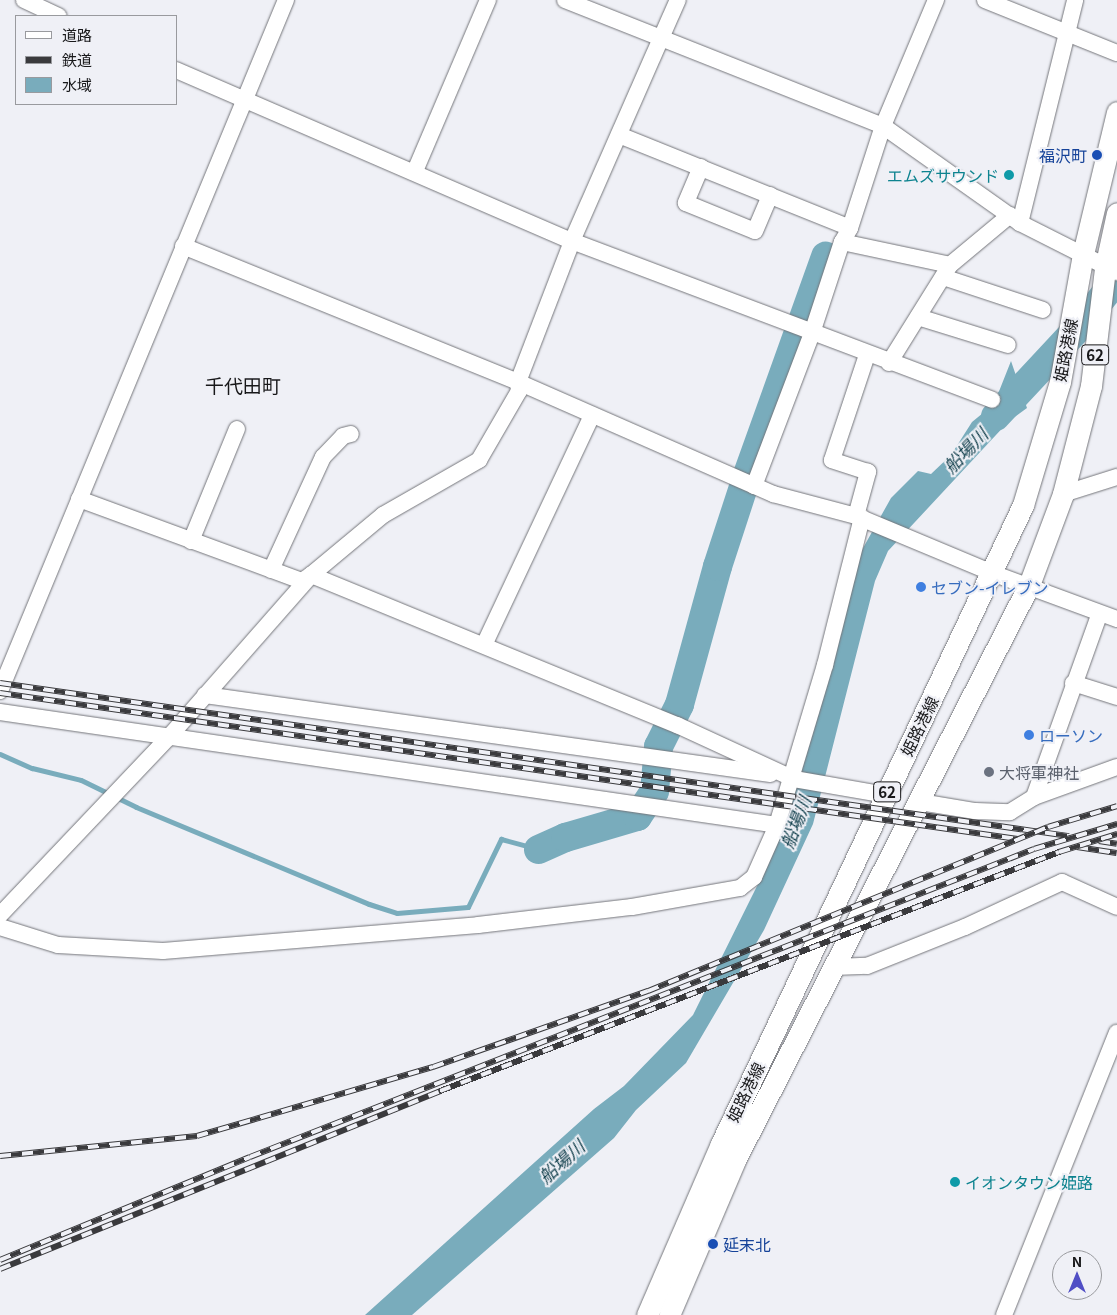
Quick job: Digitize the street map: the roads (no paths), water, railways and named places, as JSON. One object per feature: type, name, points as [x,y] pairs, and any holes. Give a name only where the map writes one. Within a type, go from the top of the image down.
[{"type":"main road","name":"姫路港線","points":[[647,1315],[721,1144],[1023,505],[1060,382],[1083,254],[1117,112]]},
{"type":"main road","name":"姫路港線","points":[[669,1315],[735,1160],[920,802],[1029,585],[1063,494],[1091,386],[1111,270],[1117,214]]},
{"type":"street","points":[[24,0],[57,15]]},
{"type":"street","points":[[0,691],[286,0]]},
{"type":"street","points":[[415,171],[488,0]]},
{"type":"street","points":[[565,0],[884,126],[1015,219],[1111,270]]},
{"type":"street","points":[[79,499],[302,581],[383,515],[479,460],[519,391],[518,382],[572,241],[678,0]]},
{"type":"street","points":[[754,486],[812,334],[842,242],[850,228],[884,126],[936,0]]},
{"type":"street","points":[[985,0],[1069,31],[1117,53]]},
{"type":"street","points":[[889,363],[946,271],[1015,219],[1069,31],[1075,0]]},
{"type":"street","points":[[178,71],[243,100],[415,171],[572,241],[867,355],[992,400]]},
{"type":"street","points":[[619,135],[850,228]]},
{"type":"street","points":[[701,167],[686,203],[755,231],[770,195]]},
{"type":"street","points":[[842,242],[946,271],[1042,310]]},
{"type":"street","points":[[183,246],[518,382],[754,486],[862,518],[992,573],[1029,585],[1117,619]]},
{"type":"street","points":[[918,317],[1008,345]]},
{"type":"street","points":[[0,927],[58,945],[163,950],[478,925],[632,907],[740,888],[754,877],[777,825],[825,665],[862,518],[868,472],[832,460],[867,355]]},
{"type":"street","points":[[484,645],[592,415]]},
{"type":"street","points":[[191,541],[237,429]]},
{"type":"street","points":[[271,570],[323,457],[342,436],[351,434]]},
{"type":"street","points":[[1063,494],[1117,477]]},
{"type":"street","points":[[311,575],[671,723],[792,778]]},
{"type":"street","points":[[0,915],[168,738],[311,575]]},
{"type":"street","points":[[1034,797],[1100,612]]},
{"type":"street","points":[[1074,683],[1117,697]]},
{"type":"street","points":[[205,695],[657,757],[792,778],[835,788],[886,796]]},
{"type":"street","points":[[0,712],[168,738],[777,825]]},
{"type":"street","points":[[920,802],[975,811],[1010,812],[1034,797],[1117,767]]},
{"type":"street","points":[[834,968],[867,966],[965,927],[1062,882],[1117,907]]},
{"type":"street","points":[[1004,1315],[1117,1034]]},
{"type":"water","name":"船場川","points":[[1011,361],[1027,408],[1009,421],[888,551],[875,581],[813,824],[764,930],[686,1063],[636,1110],[614,1138],[412,1315],[365,1315],[594,1109],[624,1086],[693,1015],[758,884],[858,557],[891,498],[918,471],[931,474],[951,455],[972,422],[994,404]]},
{"type":"waterway","points":[[538,849],[565,837],[637,816],[654,791],[658,746],[679,704],[717,566],[747,474],[825,256]]},
{"type":"waterway","name":"船場川","points":[[995,416],[1077,328],[1117,278]]},
{"type":"waterway","points":[[0,754],[32,768],[81,780],[136,807],[369,904],[397,913],[468,907],[501,839],[538,849]]},
{"type":"railway","points":[[0,683],[1069,836]]},
{"type":"railway","points":[[0,693],[1018,839]]},
{"type":"railway","points":[[0,1156],[197,1136],[433,1067],[648,991],[1048,827],[1117,806]]},
{"type":"railway","points":[[0,1260],[250,1157],[1034,849],[1117,824]]},
{"type":"railway","points":[[0,1269],[440,1091],[1059,852],[1117,834]]},
{"type":"railway","points":[[1099,841],[1117,844]]},
{"type":"railway","points":[[1077,847],[1117,853]]},
{"type":"place","name":"福沢町","points":[[1097,155]]},
{"type":"place","name":"エムズサウンド","points":[[1009,175]]},
{"type":"place","name":"セブン-イレブン","points":[[921,587]]},
{"type":"place","name":"ローソン","points":[[1029,735]]},
{"type":"place","name":"大将軍神社","points":[[989,772]]},
{"type":"place","name":"イオンタウン姫路","points":[[955,1182]]},
{"type":"place","name":"延末北","points":[[713,1244]]},
{"type":"district","name":"千代田町","points":[[243,385]]}]
